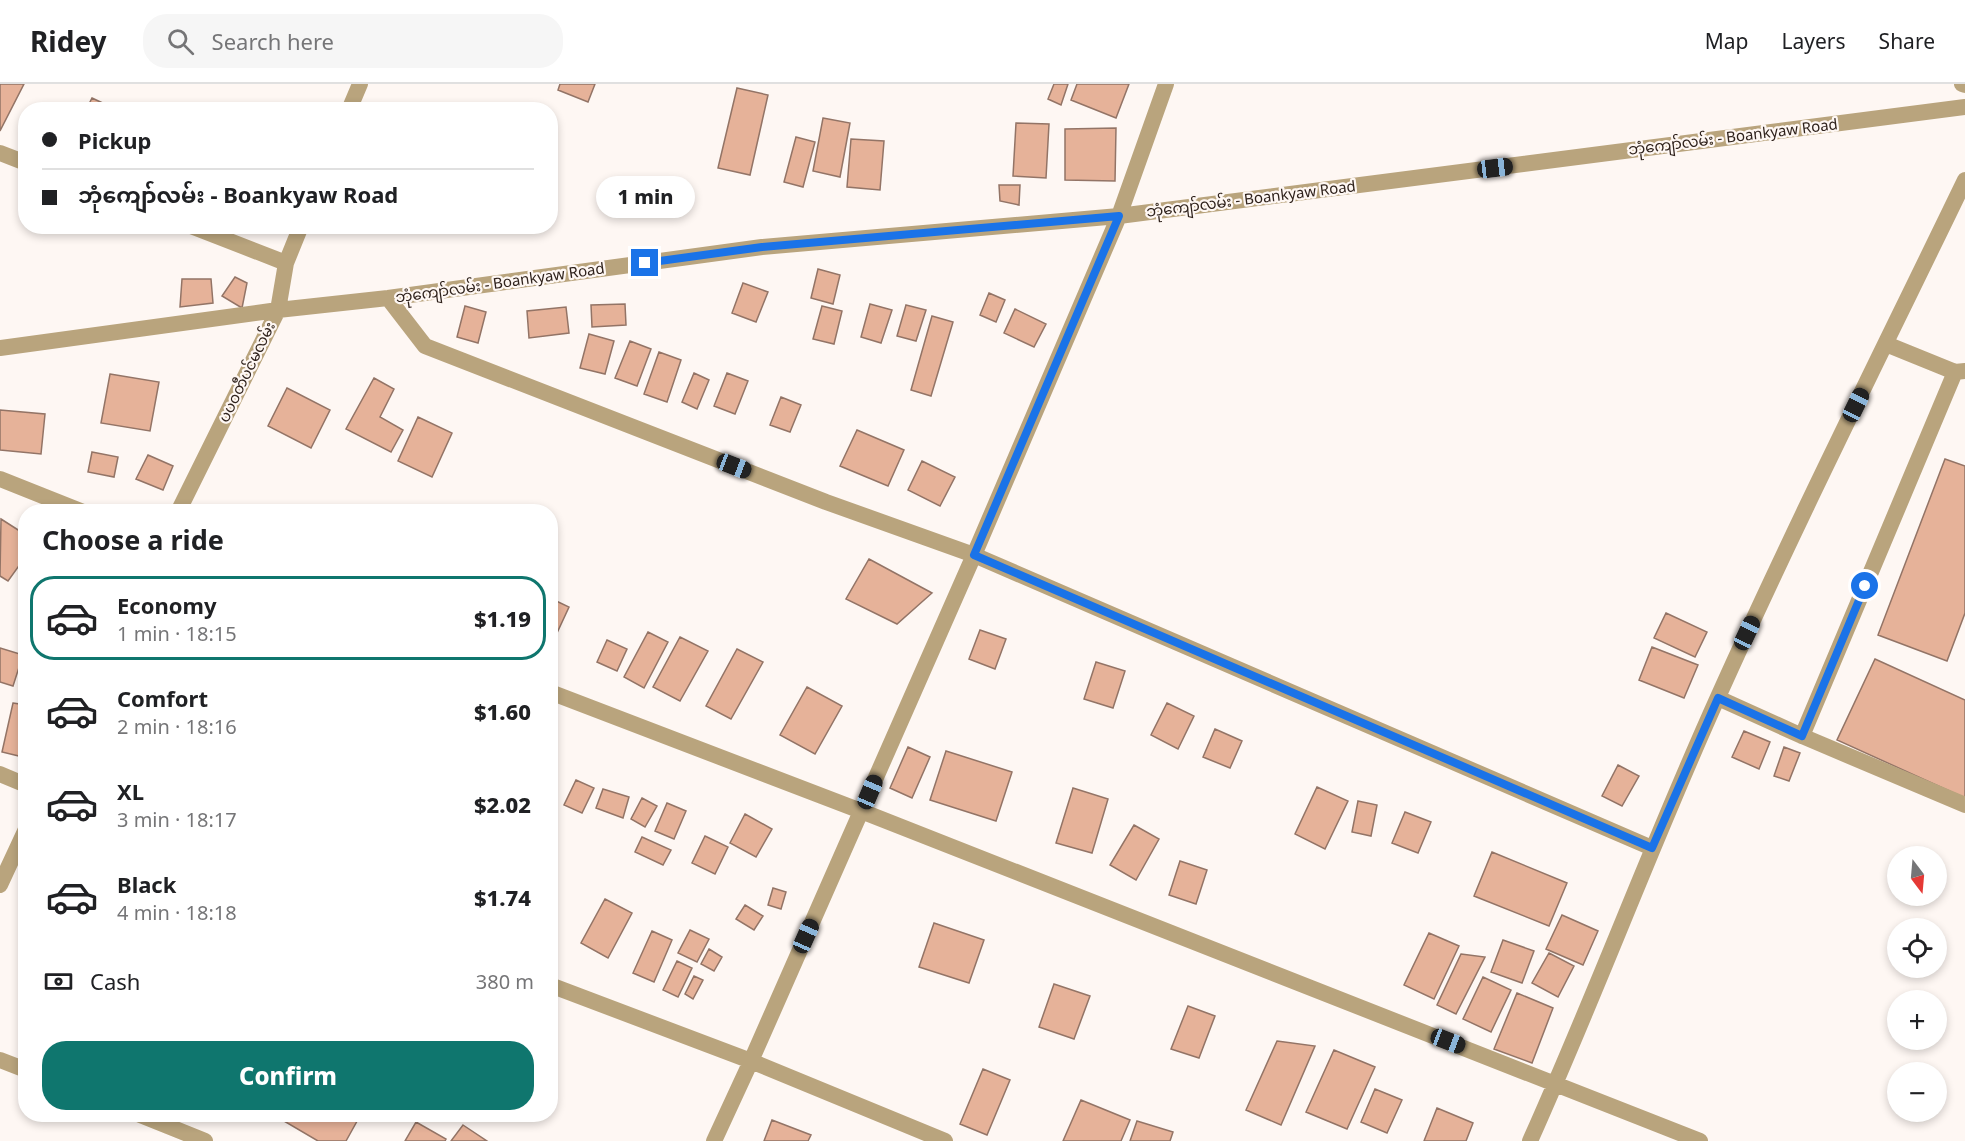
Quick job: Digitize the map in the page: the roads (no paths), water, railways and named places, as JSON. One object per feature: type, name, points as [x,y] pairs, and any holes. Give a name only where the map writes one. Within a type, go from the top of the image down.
[{"type":"street","points":[[352,102],[360,84]]},
{"type":"street","points":[[714,1141],[752,1061],[974,555],[1119,216],[1166,84]]},
{"type":"street","name":"ဘုံကျော်လမ်း - Boankyaw Road","points":[[0,348],[762,247],[1119,216],[1965,107]]},
{"type":"street","points":[[0,153],[18,160]]},
{"type":"street","points":[[1530,1141],[1652,848],[1718,698],[1777,568],[1965,180]]},
{"type":"street","points":[[212,234],[286,263]]},
{"type":"street","name":"ပပဝတီပင်မလမ်း","points":[[182,504],[278,310],[286,263],[298,234]]},
{"type":"street","points":[[388,298],[425,346],[826,502],[974,555],[1652,848]]},
{"type":"street","points":[[1802,736],[1960,371],[1886,344]]},
{"type":"street","points":[[0,479],[63,504]]},
{"type":"street","points":[[558,695],[861,811],[1700,1141]]},
{"type":"street","points":[[1718,698],[1965,805]]},
{"type":"street","points":[[0,774],[18,782]]},
{"type":"street","points":[[0,885],[18,846]]},
{"type":"street","points":[[558,988],[752,1061],[945,1141]]},
{"type":"street","points":[[0,1060],[18,1067]]},
{"type":"street","points":[[158,1122],[205,1141]]}]
